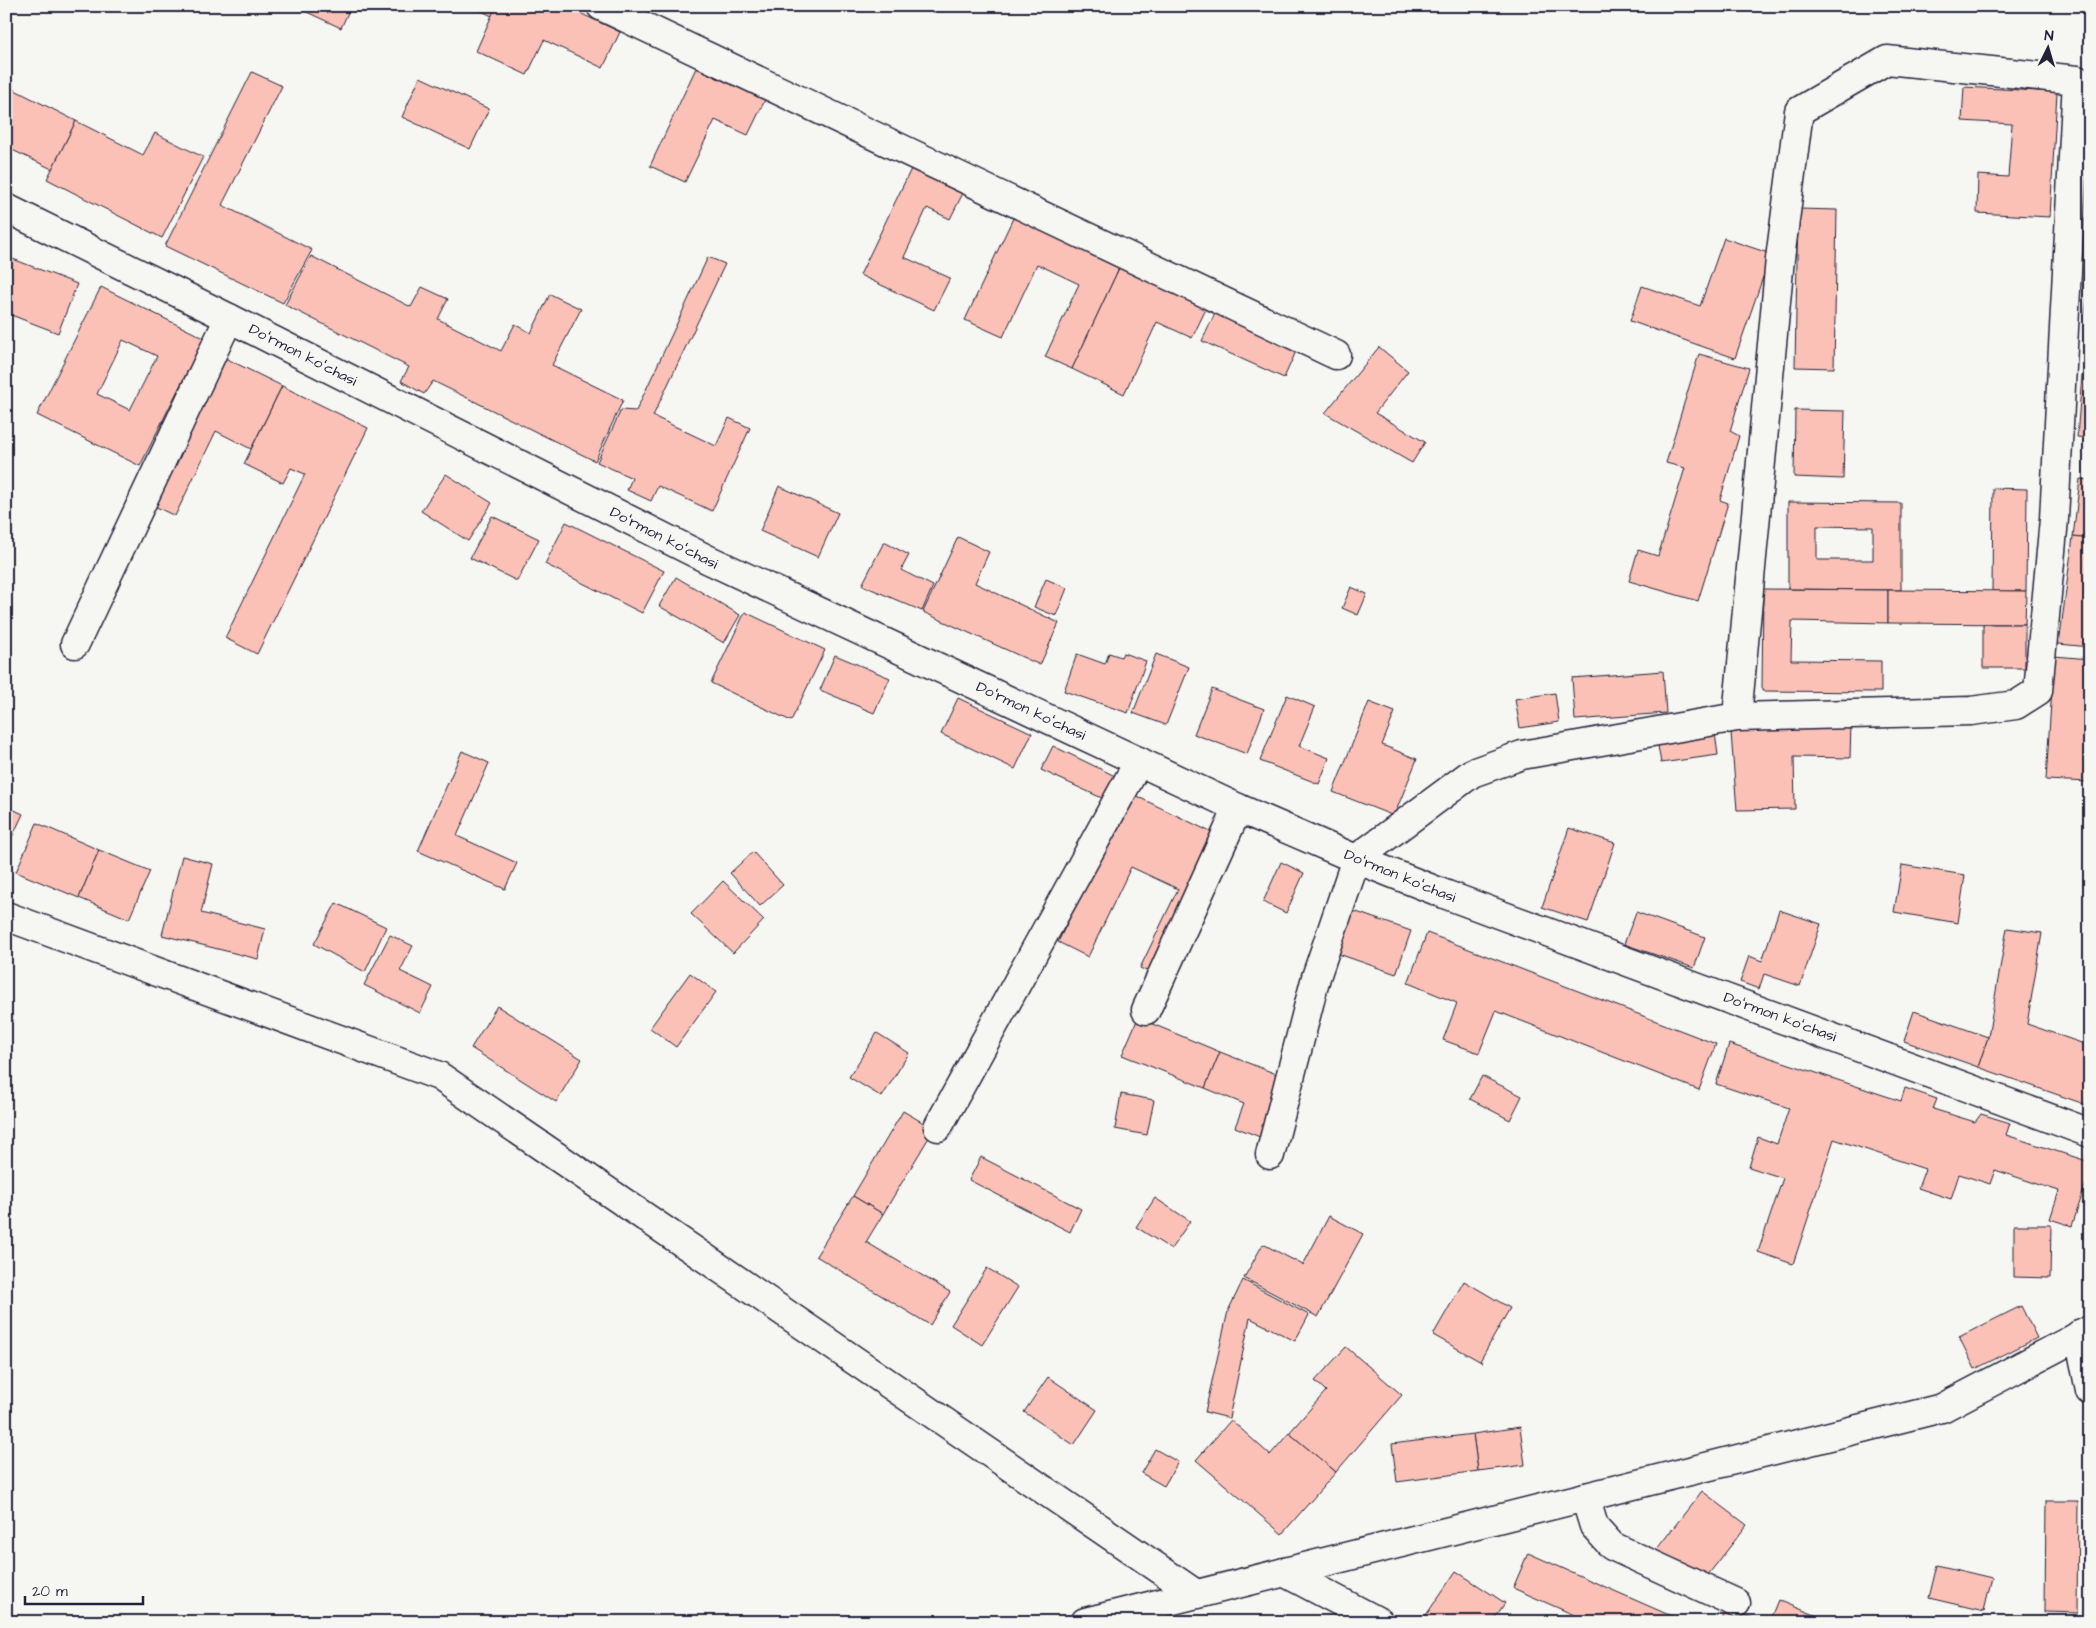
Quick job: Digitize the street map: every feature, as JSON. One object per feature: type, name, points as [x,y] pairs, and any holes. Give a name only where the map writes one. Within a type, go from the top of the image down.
[{"type":"street","points":[[600,6],[1336,355]]},
{"type":"street","points":[[1270,1155],[1316,977],[1356,860],[1472,773],[1522,755],[1736,717],[1971,711],[2016,705],[2038,691],[2054,518],[2077,80],[1887,60],[1798,111],[1780,259],[1736,717]]},
{"type":"street","name":"Doʻrmon koʻchasi","points":[[6,208],[707,559],[1238,808],[1356,860],[1447,895],[2090,1133]]},
{"type":"street","points":[[75,644],[229,318]]},
{"type":"street","points":[[938,1127],[1139,761]]},
{"type":"street","points":[[1146,1010],[1238,808]]},
{"type":"street","points":[[6,916],[439,1076],[1196,1594]]},
{"type":"street","points":[[1085,1622],[1942,1408],[2084,1332],[2090,1392]]},
{"type":"street","points":[[1585,1497],[1594,1526],[1612,1546],[1736,1603]]},
{"type":"street","points":[[1284,1572],[1379,1622]]},
{"type":"building","points":[[294,6],[351,6],[341,28]]},
{"type":"building","points":[[471,6],[496,6],[492,16]]},
{"type":"building","points":[[496,6],[565,6],[620,32],[603,68],[544,40],[527,75],[476,51]]},
{"type":"building","points":[[696,68],[765,100],[748,135],[715,120],[685,182],[650,166]]},
{"type":"building","points":[[252,72],[282,86],[222,205],[312,250],[283,303],[165,246]]},
{"type":"building","points":[[420,77],[489,109],[470,149],[402,117]]},
{"type":"building","points":[[6,86],[13,89],[6,104]]},
{"type":"building","points":[[1964,87],[2057,92],[2050,217],[1977,213],[1978,175],[2008,177],[2012,124],[1962,121]]},
{"type":"building","points":[[13,89],[76,121],[52,169],[6,147],[6,104]]},
{"type":"building","points":[[76,121],[143,155],[155,133],[203,157],[162,238],[47,179]]},
{"type":"building","points":[[911,169],[963,193],[950,219],[927,208],[904,257],[950,278],[934,310],[860,275]]},
{"type":"building","points":[[1798,209],[1837,210],[1834,368],[1795,367]]},
{"type":"building","points":[[1014,216],[1120,266],[1072,369],[1045,357],[1079,284],[1037,264],[1003,337],[965,320]]},
{"type":"building","points":[[1724,238],[1771,254],[1735,358],[1630,321],[1642,286],[1700,306]]},
{"type":"building","points":[[311,256],[411,307],[422,287],[448,299],[438,319],[501,351],[515,324],[531,333],[550,294],[581,309],[552,365],[623,400],[595,461],[433,381],[424,394],[401,381],[409,367],[285,305]]},
{"type":"building","points":[[708,257],[725,264],[653,416],[716,446],[729,418],[750,428],[712,511],[658,486],[651,501],[627,490],[632,478],[597,462],[621,410],[636,411]]},
{"type":"building","points":[[13,259],[77,284],[58,333],[6,313],[6,275]]},
{"type":"building","points":[[1120,266],[1207,307],[1192,338],[1157,322],[1124,394],[1072,369]]},
{"type":"building","points":[[2090,269],[2090,313],[2085,313]]},
{"type":"building","points":[[101,287],[204,338],[140,466],[37,415]],"holes":[[[123,340],[157,356],[130,410],[97,394]]]},
{"type":"building","points":[[1215,313],[1297,349],[1284,378],[1202,341]]},
{"type":"building","points":[[1379,347],[1408,371],[1375,413],[1425,442],[1412,463],[1325,413]]},
{"type":"building","points":[[1699,354],[1749,368],[1730,431],[1739,436],[1720,500],[1728,503],[1698,601],[1629,581],[1638,550],[1658,556],[1685,468],[1666,463]]},
{"type":"building","points":[[219,355],[282,386],[251,449],[216,431],[175,516],[146,502]]},
{"type":"building","points":[[2082,375],[2090,375],[2090,438],[2077,437]]},
{"type":"building","points":[[282,386],[368,428],[257,654],[225,638],[305,474],[291,468],[283,483],[244,464]]},
{"type":"building","points":[[1795,410],[1845,411],[1843,479],[1794,477]]},
{"type":"building","points":[[446,474],[492,503],[468,541],[421,511]]},
{"type":"building","points":[[2080,479],[2090,480],[2090,539],[2073,537]]},
{"type":"building","points":[[779,486],[838,513],[818,557],[760,531]]},
{"type":"building","points":[[1993,488],[2027,489],[2026,591],[1992,591]]},
{"type":"building","points":[[1788,502],[1901,503],[1901,590],[1788,589]],"holes":[[[1817,526],[1873,527],[1873,560],[1817,560]]]},
{"type":"building","points":[[492,516],[539,539],[517,581],[470,558]]},
{"type":"building","points":[[566,522],[664,571],[642,613],[545,564]]},
{"type":"building","points":[[958,537],[989,552],[975,583],[1059,623],[1040,665],[923,612]]},
{"type":"building","points":[[2073,537],[2090,539],[2090,647],[2059,644]]},
{"type":"building","points":[[884,542],[909,555],[901,570],[933,586],[922,611],[862,585]]},
{"type":"building","points":[[676,577],[740,615],[724,643],[659,606]]},
{"type":"building","points":[[1046,579],[1067,588],[1056,616],[1034,607]]},
{"type":"building","points":[[1351,587],[1367,594],[1358,615],[1342,608]]},
{"type":"building","points":[[1763,589],[1888,590],[1888,623],[1792,621],[1791,660],[1881,661],[1881,692],[1762,691]]},
{"type":"building","points":[[1888,590],[2026,591],[2025,624],[1888,623]]},
{"type":"building","points":[[745,612],[825,650],[791,721],[711,683]]},
{"type":"building","points":[[1983,624],[2025,624],[2025,668],[1983,668]]},
{"type":"building","points":[[1109,653],[1121,657],[1123,653],[1146,661],[1128,713],[1064,691],[1077,654],[1105,664]]},
{"type":"building","points":[[1156,654],[1189,667],[1166,725],[1133,713]]},
{"type":"building","points":[[835,655],[890,678],[874,713],[820,690]]},
{"type":"building","points":[[2054,656],[2090,659],[2090,782],[2046,780]]},
{"type":"building","points":[[1663,671],[1666,713],[1575,720],[1572,678]]},
{"type":"building","points":[[1212,689],[1264,709],[1247,754],[1194,734]]},
{"type":"building","points":[[1555,693],[1559,722],[1520,728],[1515,699]]},
{"type":"building","points":[[1287,695],[1315,707],[1299,746],[1329,758],[1319,784],[1260,761]]},
{"type":"building","points":[[958,698],[1032,733],[1015,769],[941,734]]},
{"type":"building","points":[[1369,702],[1395,712],[1382,745],[1417,759],[1394,816],[1333,792]]},
{"type":"building","points":[[1730,720],[1851,723],[1850,758],[1794,757],[1795,809],[1737,810]]},
{"type":"building","points":[[1714,726],[1718,755],[1661,763],[1656,734]]},
{"type":"building","points":[[1053,746],[1115,776],[1104,799],[1041,770]]},
{"type":"building","points":[[462,751],[489,763],[457,836],[517,863],[505,889],[418,851]]},
{"type":"building","points":[[1130,793],[1223,838],[1157,976],[1140,968],[1178,889],[1131,867],[1088,957],[1058,942]]},
{"type":"building","points":[[6,806],[23,814],[6,850]]},
{"type":"building","points":[[37,823],[99,850],[79,898],[16,872]]},
{"type":"building","points":[[1569,828],[1615,843],[1588,922],[1542,907]]},
{"type":"building","points":[[99,850],[150,871],[129,919],[79,898]]},
{"type":"building","points":[[753,852],[783,885],[760,906],[730,873]]},
{"type":"building","points":[[182,856],[213,864],[201,913],[265,929],[258,959],[162,935]]},
{"type":"building","points":[[1281,862],[1304,873],[1286,913],[1263,902]]},
{"type":"building","points":[[1902,865],[1965,875],[1958,923],[1894,912]]},
{"type":"building","points":[[723,881],[764,920],[733,953],[691,914]]},
{"type":"building","points":[[336,903],[386,927],[365,972],[314,944]]},
{"type":"building","points":[[1345,908],[1411,931],[1396,974],[1330,951]]},
{"type":"building","points":[[1779,910],[1821,924],[1800,986],[1764,974],[1759,989],[1740,982],[1749,956],[1762,961]]},
{"type":"building","points":[[1636,912],[1705,937],[1694,968],[1624,944]]},
{"type":"building","points":[[2007,928],[2042,933],[2027,1024],[2090,1046],[2090,1106],[1978,1067],[1988,1037]]},
{"type":"building","points":[[1427,933],[1716,1044],[1699,1090],[1496,1011],[1479,1053],[1443,1040],[1457,1003],[1408,983]]},
{"type":"building","points":[[390,935],[413,946],[400,971],[433,987],[420,1013],[364,985]]},
{"type":"building","points":[[690,973],[716,992],[676,1047],[650,1028]]},
{"type":"building","points":[[497,1006],[582,1059],[556,1102],[471,1048]]},
{"type":"building","points":[[1914,1011],[1988,1037],[1978,1067],[1904,1041]]},
{"type":"building","points":[[1138,1018],[1220,1052],[1205,1088],[1122,1055]]},
{"type":"building","points":[[877,1033],[909,1053],[882,1097],[849,1077]]},
{"type":"building","points":[[1729,1044],[1901,1101],[1905,1088],[1937,1099],[1933,1109],[1975,1122],[1981,1114],[2010,1123],[2006,1135],[2090,1162],[2090,1171],[2072,1226],[2050,1219],[2059,1191],[1995,1170],[1990,1184],[1959,1174],[1951,1199],[1918,1188],[1925,1169],[1834,1139],[1793,1264],[1758,1252],[1783,1178],[1749,1167],[1758,1137],[1777,1144],[1789,1108],[1716,1084]]},
{"type":"building","points":[[1220,1052],[1284,1077],[1260,1137],[1235,1127],[1244,1104],[1205,1088]]},
{"type":"building","points":[[1482,1076],[1522,1096],[1510,1120],[1470,1099]]},
{"type":"building","points":[[1121,1094],[1154,1100],[1147,1135],[1115,1129]]},
{"type":"building","points":[[903,1111],[934,1129],[883,1214],[853,1196]]},
{"type":"building","points":[[981,1157],[1081,1209],[1070,1232],[969,1180]]},
{"type":"building","points":[[853,1196],[883,1214],[866,1242],[950,1292],[930,1325],[816,1256]]},
{"type":"building","points":[[1155,1198],[1190,1221],[1171,1249],[1136,1227]]},
{"type":"building","points":[[1329,1216],[1363,1234],[1318,1317],[1244,1278],[1263,1244],[1303,1265]]},
{"type":"building","points":[[2014,1225],[2051,1225],[2050,1278],[2014,1277]]},
{"type":"building","points":[[987,1268],[1018,1287],[982,1345],[951,1325]]},
{"type":"building","points":[[1243,1280],[1309,1315],[1295,1341],[1250,1318],[1229,1418],[1205,1412],[1228,1311]]},
{"type":"building","points":[[1464,1281],[1510,1308],[1480,1361],[1483,1363],[1433,1335]]},
{"type":"building","points":[[2021,1306],[2037,1338],[1975,1369],[1959,1337]]},
{"type":"building","points":[[1346,1347],[1402,1395],[1336,1472],[1289,1433],[1326,1391],[1315,1381]]},
{"type":"building","points":[[1048,1377],[1097,1410],[1074,1445],[1024,1412]]},
{"type":"building","points":[[1231,1420],[1270,1455],[1289,1433],[1336,1472],[1282,1534],[1196,1460]]},
{"type":"building","points":[[1520,1427],[1525,1465],[1478,1471],[1473,1434]]},
{"type":"building","points":[[1473,1434],[1478,1471],[1397,1482],[1392,1444]]},
{"type":"building","points":[[1155,1449],[1178,1462],[1164,1486],[1141,1473]]},
{"type":"building","points":[[1702,1491],[1747,1525],[1700,1585],[1656,1550]]},
{"type":"building","points":[[2046,1501],[2078,1501],[2077,1613],[2045,1612]]},
{"type":"building","points":[[1528,1553],[1685,1622],[1590,1622],[1513,1588]]},
{"type":"building","points":[[1937,1565],[1992,1578],[1984,1611],[1929,1598]]},
{"type":"building","points":[[1456,1571],[1505,1603],[1492,1622],[1422,1621]]},
{"type":"building","points":[[1778,1600],[1832,1622],[1769,1622]]},
{"type":"building","points":[[1727,1608],[1763,1622],[1721,1622]]}]
